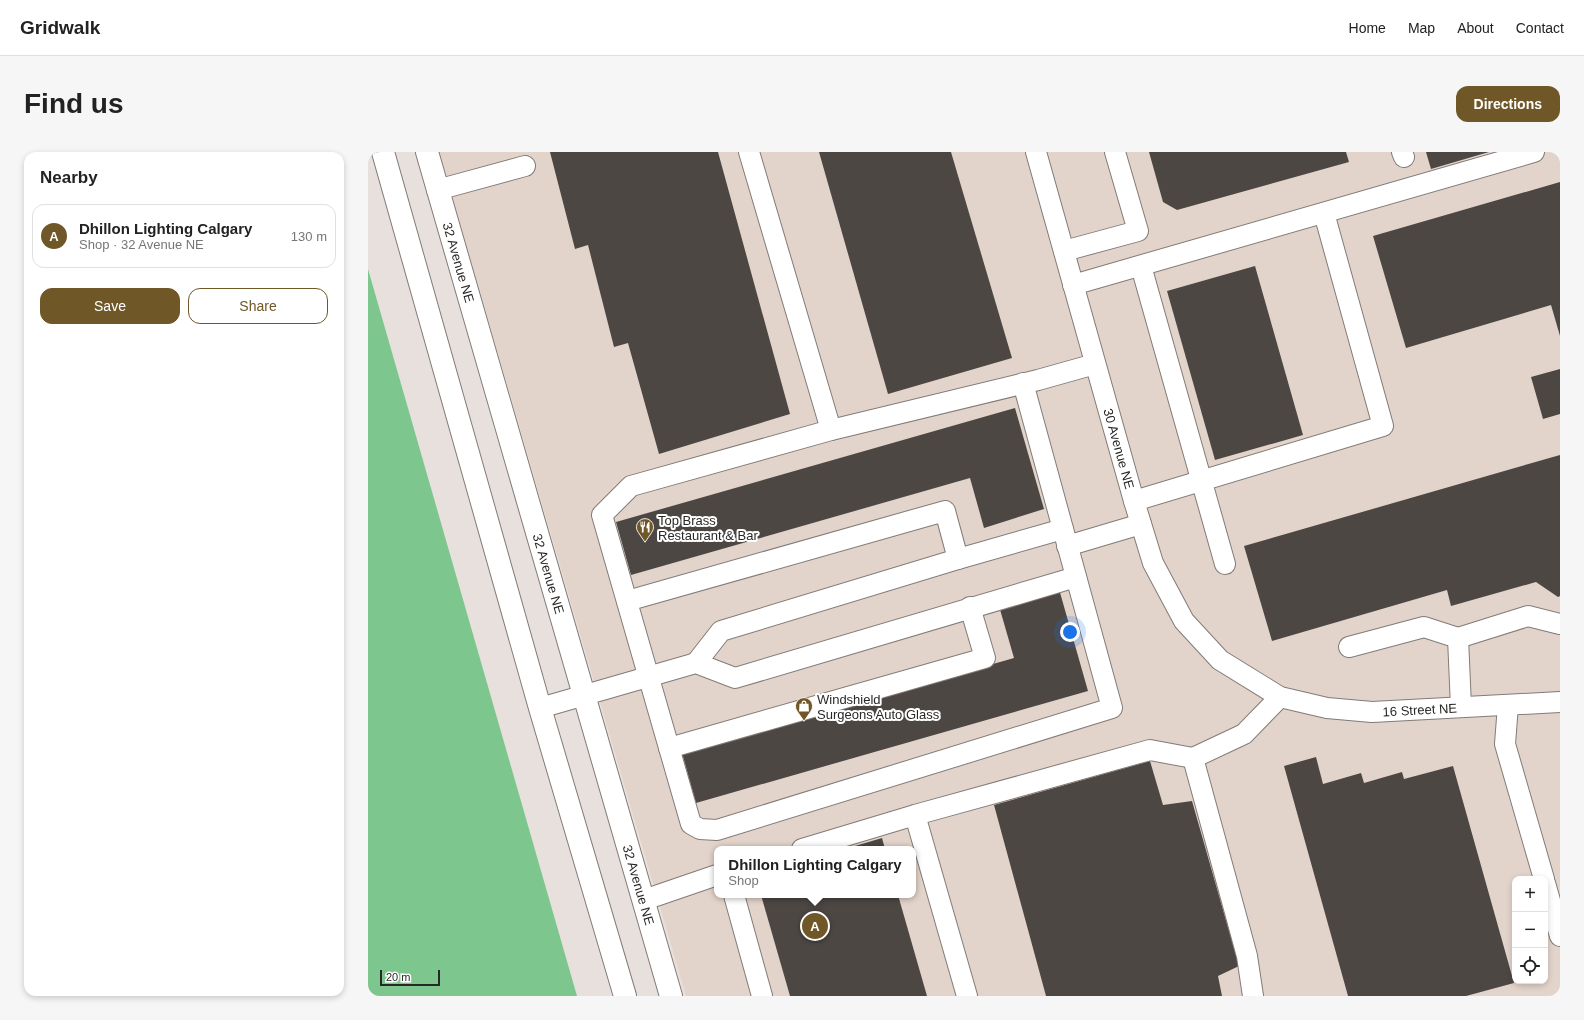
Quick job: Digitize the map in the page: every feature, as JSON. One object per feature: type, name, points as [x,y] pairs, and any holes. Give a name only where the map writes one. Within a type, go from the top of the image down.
[{"type":"main road","points":[[383,152],[540,708],[624,996]]},
{"type":"main road","name":"32 Avenue NE","points":[[427,152],[585,694],[671,996]]},
{"type":"street","points":[[750,152],[831,430]]},
{"type":"street","name":"30 Avenue NE","points":[[1036,152],[1095,364],[1153,563],[1184,621],[1220,660],[1280,697]]},
{"type":"street","points":[[1064,251],[1138,231],[1115,152]]},
{"type":"street","points":[[1073,285],[1534,152]]},
{"type":"street","points":[[438,190],[525,166]]},
{"type":"street","points":[[1134,501],[1383,426],[1324,213]]},
{"type":"street","points":[[1141,266],[1203,480],[1225,564]]},
{"type":"street","points":[[1023,384],[1112,708],[717,830],[700,829],[691,824],[602,516],[630,486],[831,430],[1023,384],[1095,364]]},
{"type":"street","points":[[627,601],[945,511],[958,559]]},
{"type":"street","points":[[696,663],[721,631],[958,559],[1065,537],[1141,524]]},
{"type":"street","points":[[540,708],[696,663],[735,678],[970,607],[1076,577]]},
{"type":"street","points":[[669,748],[985,658],[970,607]]},
{"type":"street","points":[[1349,647],[1424,627],[1458,638],[1528,616],[1560,624]]},
{"type":"street","points":[[1458,638],[1461,707]]},
{"type":"street","points":[[812,846],[915,815],[1150,750],[1193,758],[1244,734],[1280,697]]},
{"type":"street","name":"16 Street NE","points":[[1280,697],[1327,708],[1372,712],[1560,702]]},
{"type":"street","points":[[1508,705],[1505,744],[1543,876]]},
{"type":"street","points":[[1193,758],[1247,956],[1253,996]]},
{"type":"street","points":[[915,815],[967,996]]},
{"type":"street","points":[[644,900],[714,876]]},
{"type":"street","points":[[1548,894],[1560,936]]},
{"type":"street","points":[[735,898],[762,996]]},
{"type":"shaded area","points":[[439,152],[1560,152],[1560,996],[686,996]]},
{"type":"green space","points":[[368,269],[577,996],[368,996]]},
{"type":"building","points":[[550,152],[718,152],[790,414],[659,454],[628,343],[614,347],[588,245],[575,249]]},
{"type":"building","points":[[819,152],[951,152],[1012,358],[888,394]]},
{"type":"building","points":[[1149,152],[1346,152],[1349,162],[1177,210],[1163,202]]},
{"type":"building","points":[[1426,152],[1489,152],[1431,169]]},
{"type":"building","points":[[1560,182],[1560,336],[1551,305],[1406,348],[1373,236]]},
{"type":"building","points":[[1255,266],[1303,435],[1215,460],[1167,291]]},
{"type":"building","points":[[1560,369],[1560,414],[1543,419],[1531,377]]},
{"type":"building","points":[[1015,408],[1044,509],[984,528],[970,478],[631,575],[616,522]]},
{"type":"building","points":[[1560,455],[1560,596],[1558,597],[1536,582],[1451,606],[1447,590],[1272,641],[1244,546]]},
{"type":"building","points":[[1059,589],[1088,691],[696,803],[682,753],[1014,658],[999,606]]},
{"type":"building","points":[[1316,757],[1323,784],[1361,773],[1364,783],[1402,772],[1404,779],[1453,766],[1512,976],[1512,984],[1466,996],[1348,996],[1284,766]]},
{"type":"building","points":[[1150,761],[1163,805],[1192,801],[1239,966],[1218,976],[1222,996],[1046,996],[994,805]]},
{"type":"building","points":[[882,838],[884,846],[855,846]]},
{"type":"building","points":[[762,898],[899,898],[927,996],[790,996]]},
{"type":"place","name":"Top Brass Restaurant & Bar","points":[[645,542]]},
{"type":"place","name":"Windshield Surgeons Auto Glass","points":[[804,721]]},
{"type":"place","name":"Dhillon Lighting Calgary","points":[[815,926]]}]
